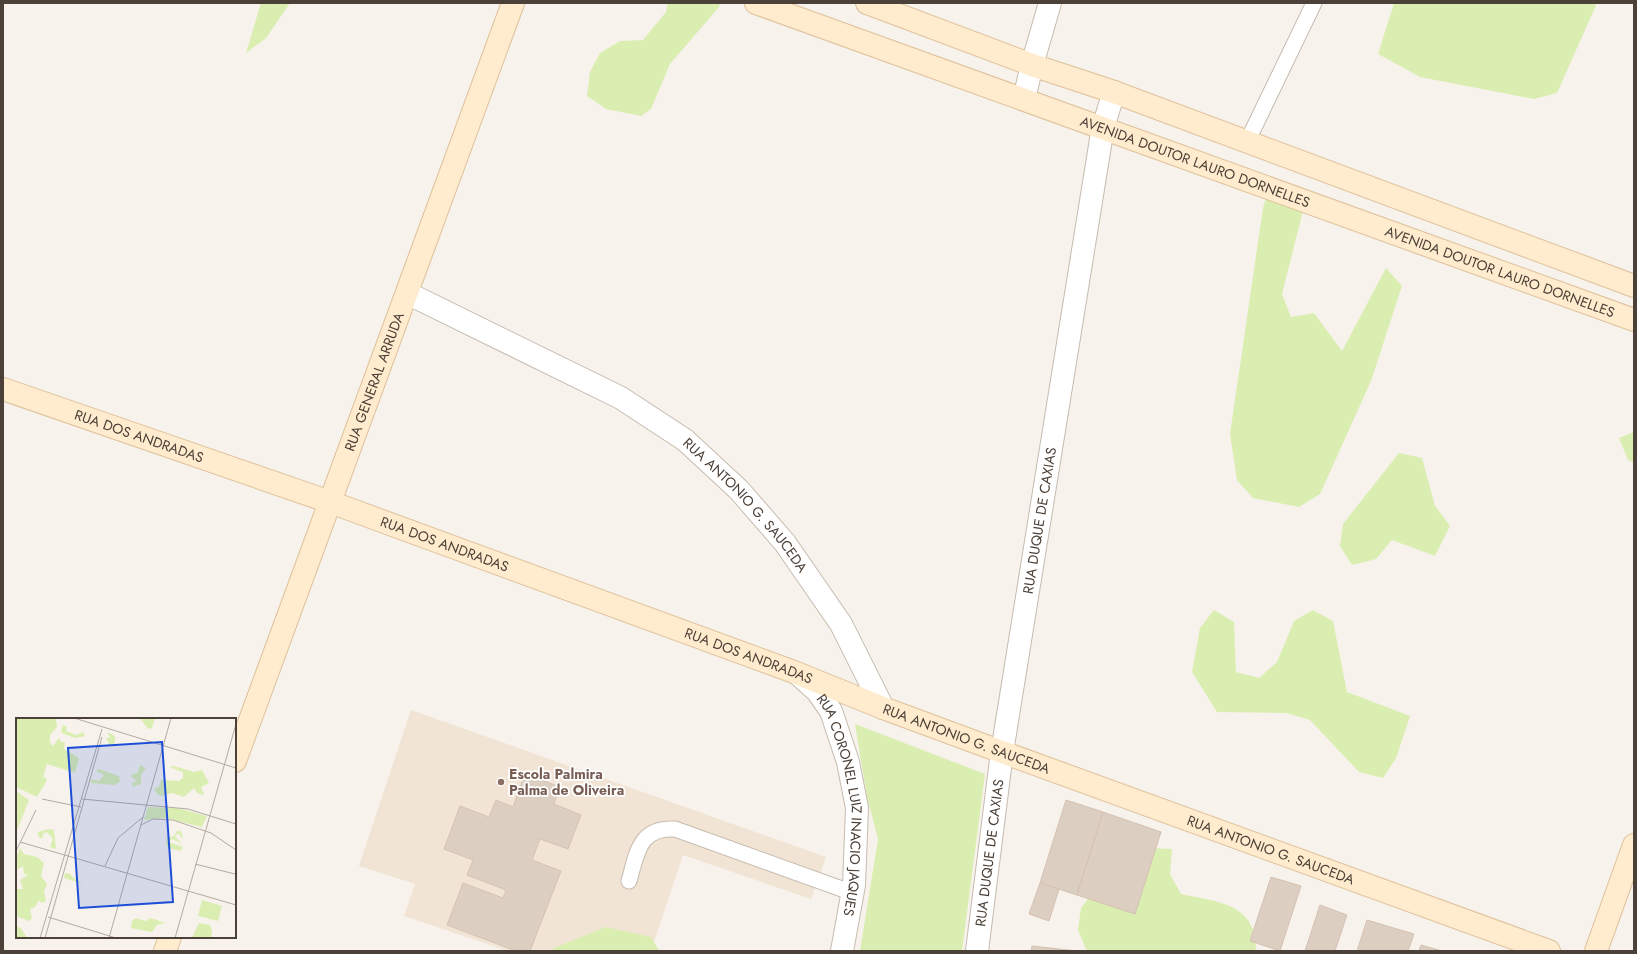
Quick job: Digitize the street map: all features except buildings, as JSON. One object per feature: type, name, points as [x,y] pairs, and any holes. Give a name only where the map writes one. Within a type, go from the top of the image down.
[{"type":"street","name":"RUA GENERAL ARRUDA","points":[[236,758],[514,3]]},
{"type":"street","name":"AVENIDA DOUTOR LAURO DORNELLES","points":[[756,3],[1634,320]]},
{"type":"street","points":[[868,3],[1032,65],[1114,92],[1634,286]]},
{"type":"street","points":[[1024,99],[1050,3]]},
{"type":"street","name":"RUA DUQUE DE CAXIAS","points":[[977,951],[1002,752],[1103,128],[1114,92]]},
{"type":"street","name":"RUA ANTONIO G. SAUCEDA","points":[[407,293],[621,398],[685,440],[739,490],[786,543],[841,624],[883,708],[1549,951]]},
{"type":"street","name":"RUA DOS ANDRADAS","points":[[3,389],[330,502],[794,672],[883,708]]},
{"type":"street","name":"RUA CORONEL LUIZ INACIO JAQUES","points":[[794,672],[817,691],[831,711],[848,762],[857,808],[853,893],[842,951]]},
{"type":"street","points":[[1596,951],[1634,845]]},
{"type":"street","points":[[165,951],[170,938]]},
{"type":"lane","points":[[1247,142],[1314,3]]},
{"type":"lane","points":[[629,881],[640,845],[651,833],[663,828],[675,828],[853,893]]},
{"type":"shaded area","name":"Escola Palmira Palma de Oliveira","points":[[411,710],[826,857],[811,899],[683,855],[651,951],[508,951],[404,916],[415,884],[359,866]]},
{"type":"green space","points":[[261,3],[290,3],[266,38],[246,53]]},
{"type":"green space","points":[[668,3],[720,3],[719,7],[670,64],[651,109],[641,116],[606,109],[587,96],[590,72],[600,53],[620,41],[643,40],[666,12]]},
{"type":"green space","points":[[1394,3],[1597,3],[1557,93],[1534,99],[1420,77],[1378,54]]},
{"type":"green space","points":[[1270,186],[1304,207],[1282,294],[1291,317],[1314,313],[1342,351],[1386,268],[1402,286],[1371,381],[1320,494],[1299,507],[1253,498],[1237,480],[1230,434],[1263,208]]},
{"type":"green space","points":[[1634,432],[1634,463],[1628,460],[1619,438]]},
{"type":"green space","points":[[1399,453],[1422,458],[1435,506],[1450,526],[1435,556],[1392,540],[1376,559],[1352,565],[1340,546],[1343,524]]},
{"type":"green space","points":[[1214,610],[1234,622],[1236,672],[1259,678],[1277,662],[1294,621],[1313,610],[1333,621],[1347,692],[1410,716],[1396,758],[1383,778],[1359,772],[1310,720],[1287,713],[1217,712],[1192,672],[1200,628]]},
{"type":"green space","points":[[855,724],[985,774],[962,951],[860,951],[878,839],[867,797]]},
{"type":"green space","points":[[1149,848],[1172,849],[1170,874],[1181,894],[1221,903],[1242,914],[1250,923],[1255,935],[1256,951],[1087,951],[1078,930],[1081,908],[1109,872]]},
{"type":"green space","points":[[606,927],[651,937],[659,951],[552,951],[554,948]]},
{"type":"place","name":"Escola Palmira Palma de Oliveira","points":[[501,782]]}]
